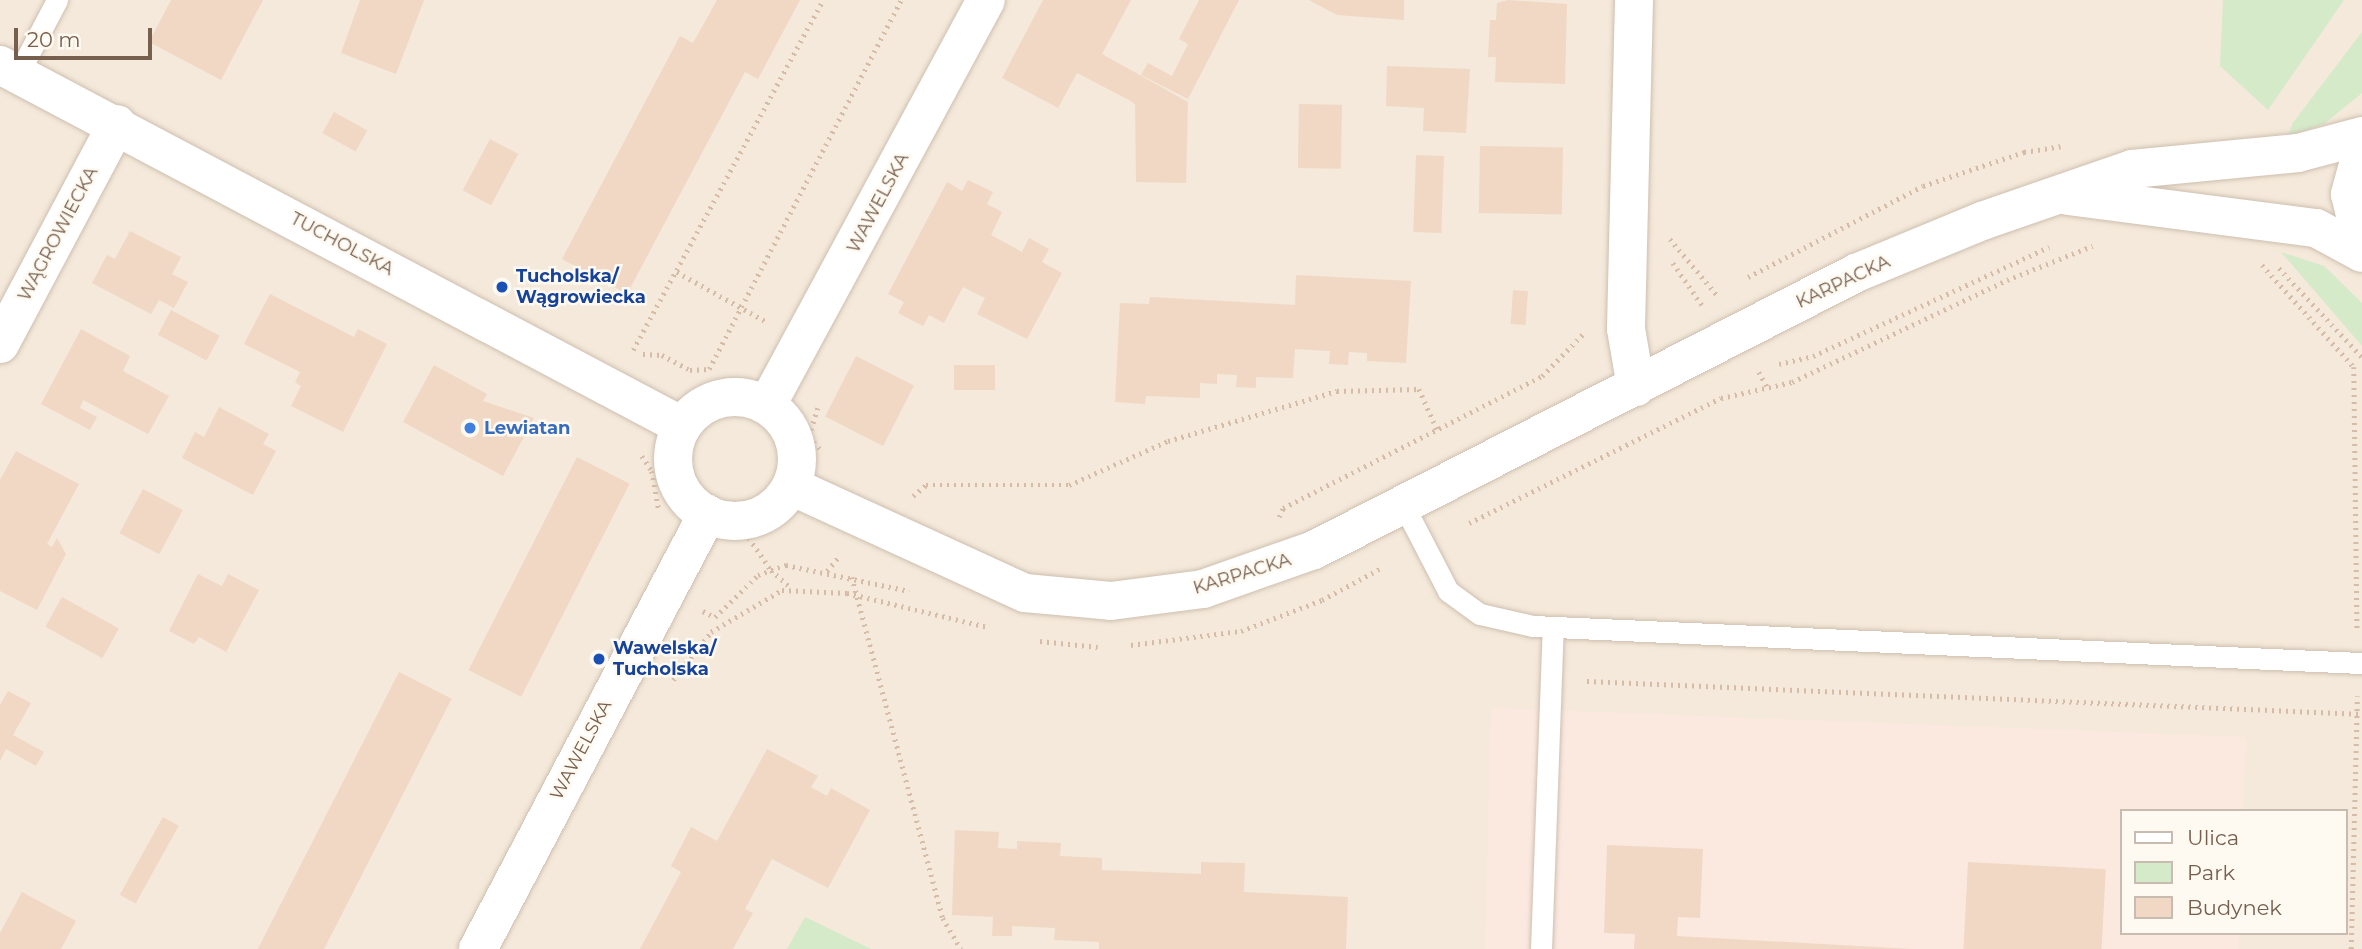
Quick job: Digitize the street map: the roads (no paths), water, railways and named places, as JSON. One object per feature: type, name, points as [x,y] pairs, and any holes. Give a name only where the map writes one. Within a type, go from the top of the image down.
[{"type":"street","name":"WAWELSKA","points":[[767,405],[806,341],[986,0]]},
{"type":"street","points":[[1634,0],[1626,329],[1636,387]]},
{"type":"street","name":"TUCHOLSKA","points":[[9,70],[117,124],[682,426]]},
{"type":"street","name":"WĄGROWIECKA","points":[[0,344],[117,124]]},
{"type":"street","name":"KARPACKA","points":[[791,486],[997,584],[1059,600],[1111,601],[1203,589],[1261,572],[1404,506],[1856,273],[2132,169],[2298,153],[2362,136]]},
{"type":"street","points":[[2362,150],[2350,194],[2362,244]]},
{"type":"street","name":"KARPACKA","points":[[2059,195],[2316,228],[2362,253]]},
{"type":"street","points":[[729,397],[767,405],[781,417],[797,450],[791,486],[764,514],[719,517],[679,485],[674,446],[682,426],[694,412],[729,397]]},
{"type":"street","name":"WAWELSKA","points":[[478,949],[719,517]]},
{"type":"lane","points":[[9,70],[57,0]]},
{"type":"lane","points":[[1404,506],[1435,573],[1463,604],[1480,614],[1553,628],[2362,663]]},
{"type":"lane","points":[[1541,949],[1553,628]]},
{"type":"place","name":"Tucholska/ Wągrowiecka","points":[[502,287]]},
{"type":"place","name":"Lewiatan","points":[[470,428]]},
{"type":"place","name":"Wawelska/ Tucholska","points":[[599,659]]}]
